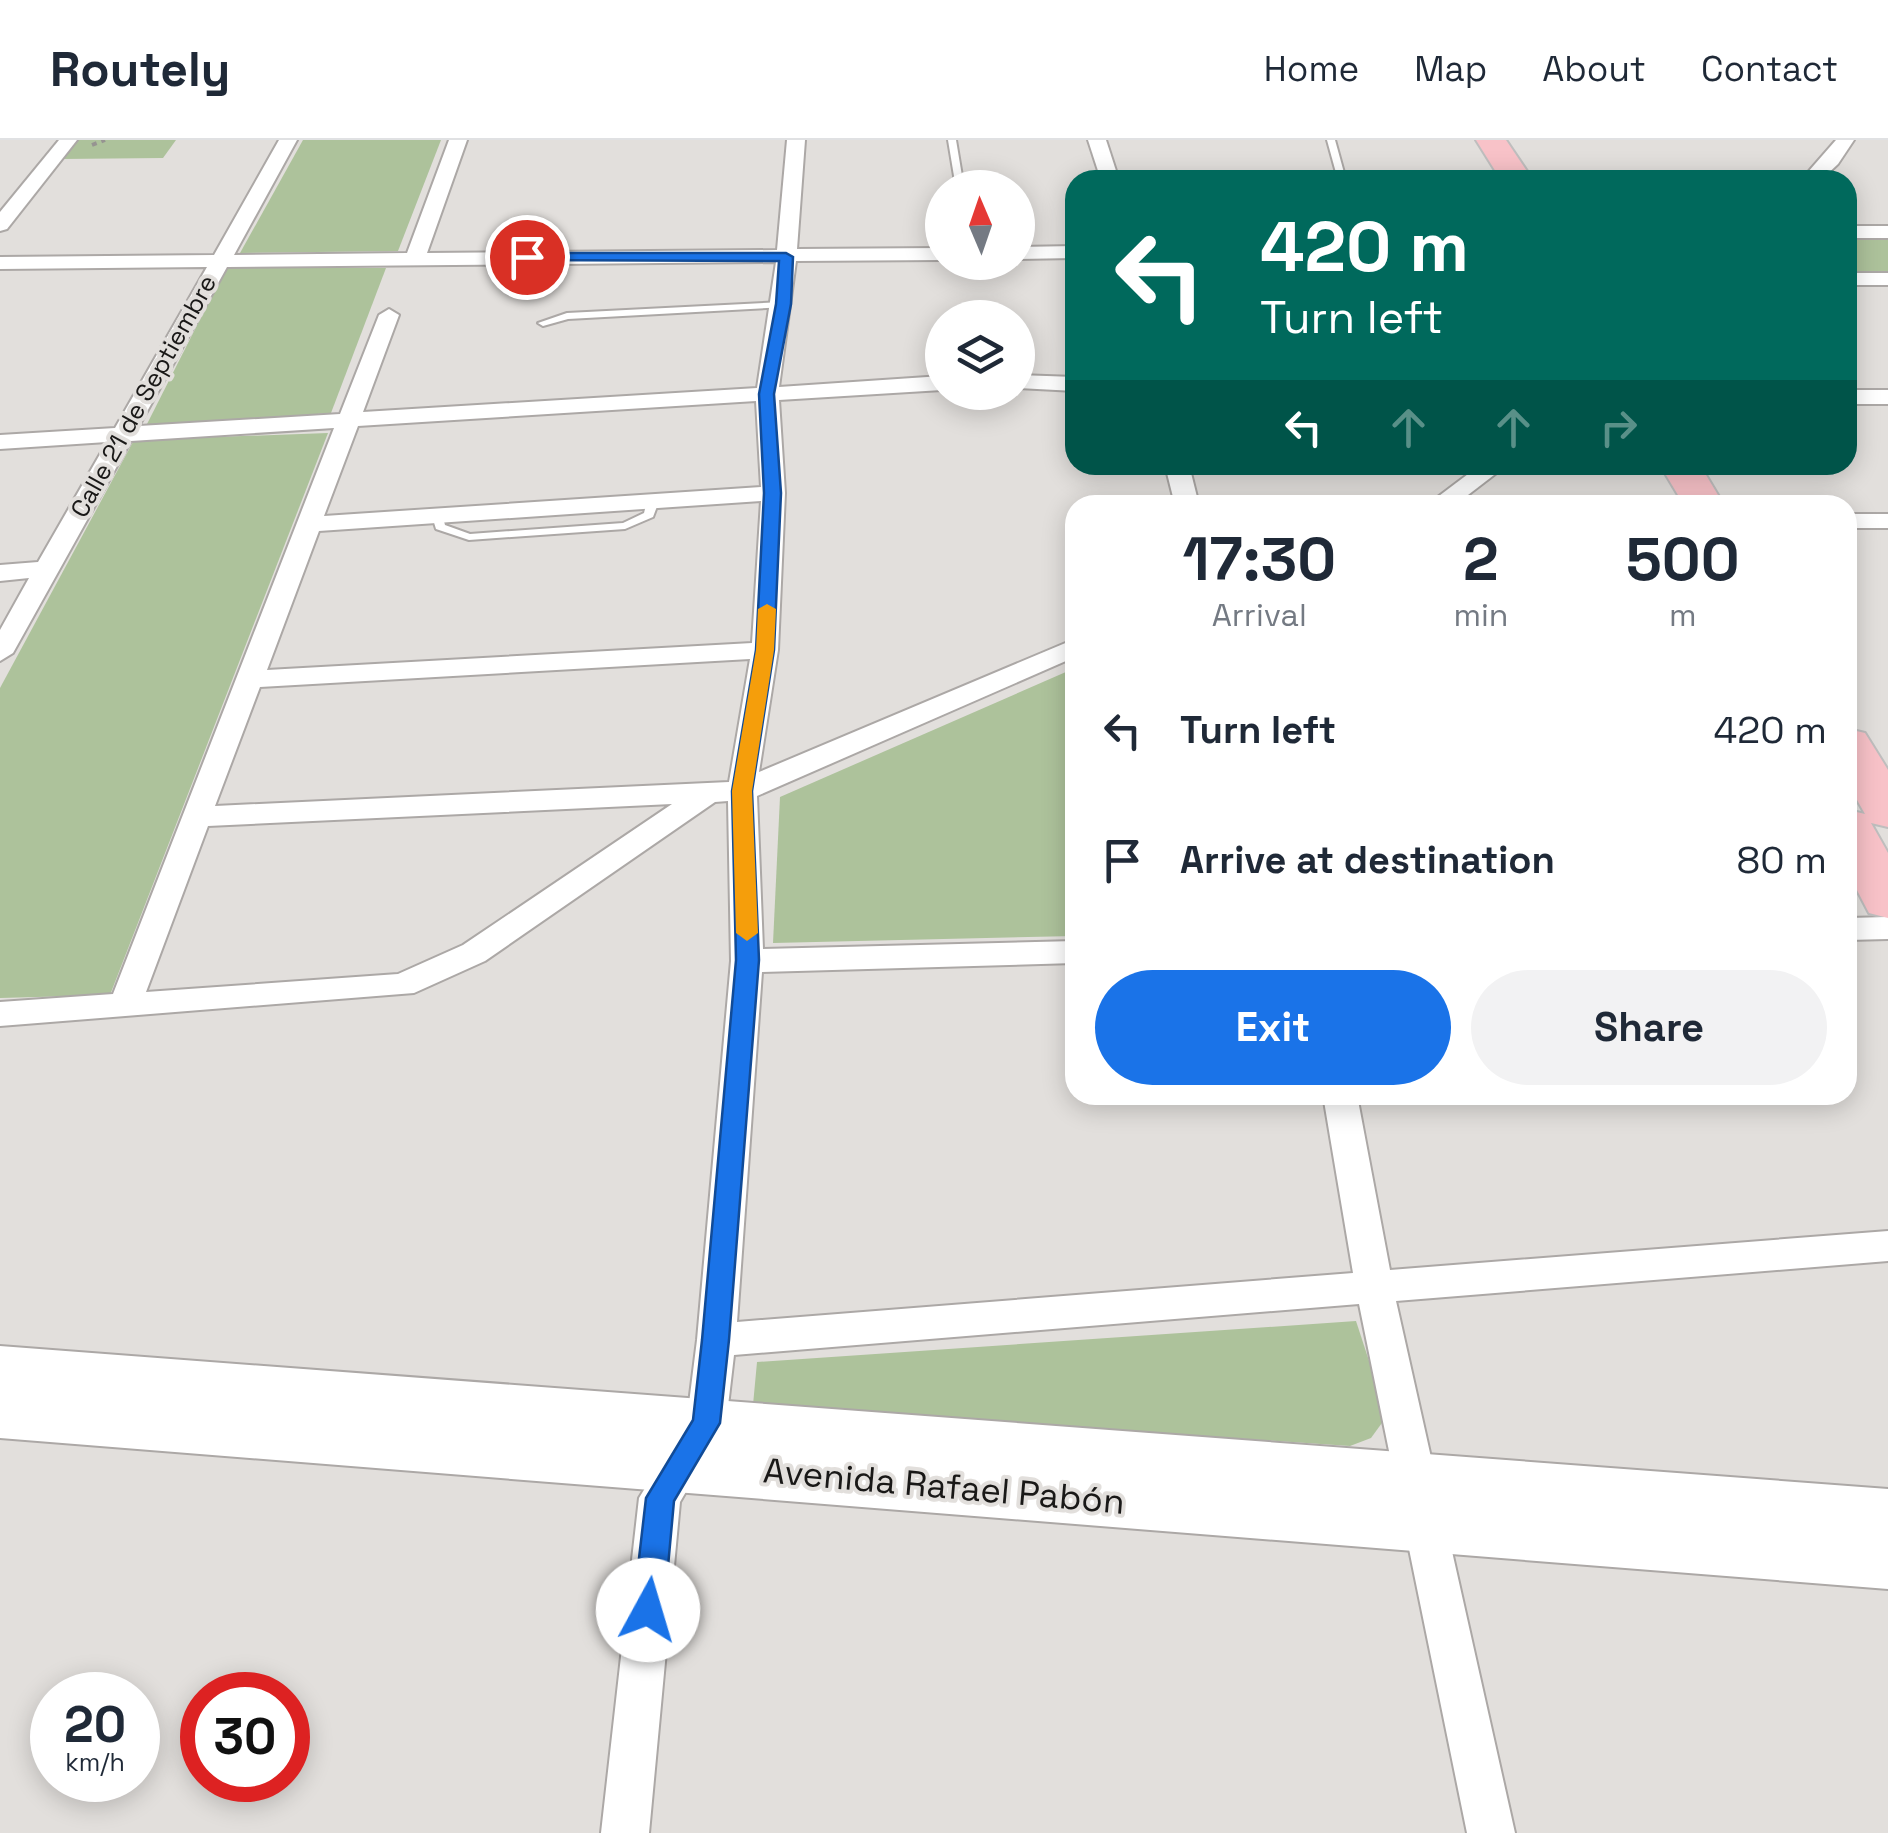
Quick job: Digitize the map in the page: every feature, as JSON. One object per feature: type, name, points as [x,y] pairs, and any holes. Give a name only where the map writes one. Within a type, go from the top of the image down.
[{"type":"highway","points":[[1463,140],[1482,170]]},
{"type":"highway","points":[[1492,140],[1511,170]]},
{"type":"highway","points":[[1857,759],[1888,811]]},
{"type":"highway","points":[[1857,843],[1888,900]]},
{"type":"main road","name":"Avenida Rafael Pabón","points":[[0,1369],[694,1444],[1423,1502],[1888,1561]]},
{"type":"main road","name":"Avenida Rafael Pabón","points":[[0,1414],[694,1444]]},
{"type":"main road","name":"Avenida Rafael Pabón","points":[[1423,1502],[1888,1516]]},
{"type":"street","points":[[0,225],[68,140]]},
{"type":"street","name":"Calle 21 de Septiembre","points":[[0,654],[288,140]]},
{"type":"street","points":[[416,257],[458,140]]},
{"type":"street","points":[[625,1833],[660,1498],[694,1444],[716,1340],[748,960],[726,791],[765,650],[772,493],[766,394],[784,304],[796,140]]},
{"type":"street","points":[[1097,140],[1107,170]]},
{"type":"street","points":[[1821,170],[1845,140]]},
{"type":"street","points":[[1857,232],[1888,232]]},
{"type":"street","points":[[1035,253],[1065,252]]},
{"type":"street","points":[[0,263],[925,254]]},
{"type":"street","points":[[1857,279],[1888,279]]},
{"type":"street","points":[[125,1004],[389,315]]},
{"type":"street","points":[[1035,383],[1065,384]]},
{"type":"street","points":[[0,442],[925,384]]},
{"type":"street","points":[[1857,397],[1888,397]]},
{"type":"street","points":[[1453,495],[1481,475]]},
{"type":"street","points":[[311,524],[772,493]]},
{"type":"street","points":[[1857,521],[1888,521]]},
{"type":"street","points":[[0,573],[47,569]]},
{"type":"street","points":[[250,679],[765,650]]},
{"type":"street","points":[[0,1014],[403,985],[474,953],[726,791],[1065,650]]},
{"type":"street","points":[[198,817],[726,791]]},
{"type":"street","points":[[1857,929],[1888,928]]},
{"type":"street","points":[[748,960],[1065,952]]},
{"type":"street","points":[[1342,1105],[1375,1290],[1492,1833]]},
{"type":"street","points":[[716,1340],[1888,1246]]},
{"type":"lane","points":[[952,140],[957,170]]},
{"type":"lane","points":[[1331,140],[1339,170]]},
{"type":"lane","points":[[542,323],[567,316],[784,304]]},
{"type":"green space","points":[[78,140],[176,140],[163,158],[62,159]]},
{"type":"green space","points":[[303,140],[441,140],[398,251],[240,253]]},
{"type":"green space","points":[[1857,239],[1888,239],[1888,275],[1857,275]]},
{"type":"green space","points":[[226,268],[386,268],[331,413],[146,426]]},
{"type":"green space","points":[[328,433],[110,995],[0,998],[0,688],[134,440]]},
{"type":"green space","points":[[1065,672],[1065,936],[773,943],[780,797]]},
{"type":"green space","points":[[1356,1321],[1387,1416],[1371,1438],[1350,1446],[753,1405],[757,1362]]},
{"type":"slow traffic","points":[[747,933],[742,791],[765,650],[767,609]]},
{"type":"route","points":[[527,257],[786,257],[784,304],[766,394],[772,493],[765,650],[742,791],[748,960],[716,1340],[706,1423],[660,1498],[648,1610]]}]
